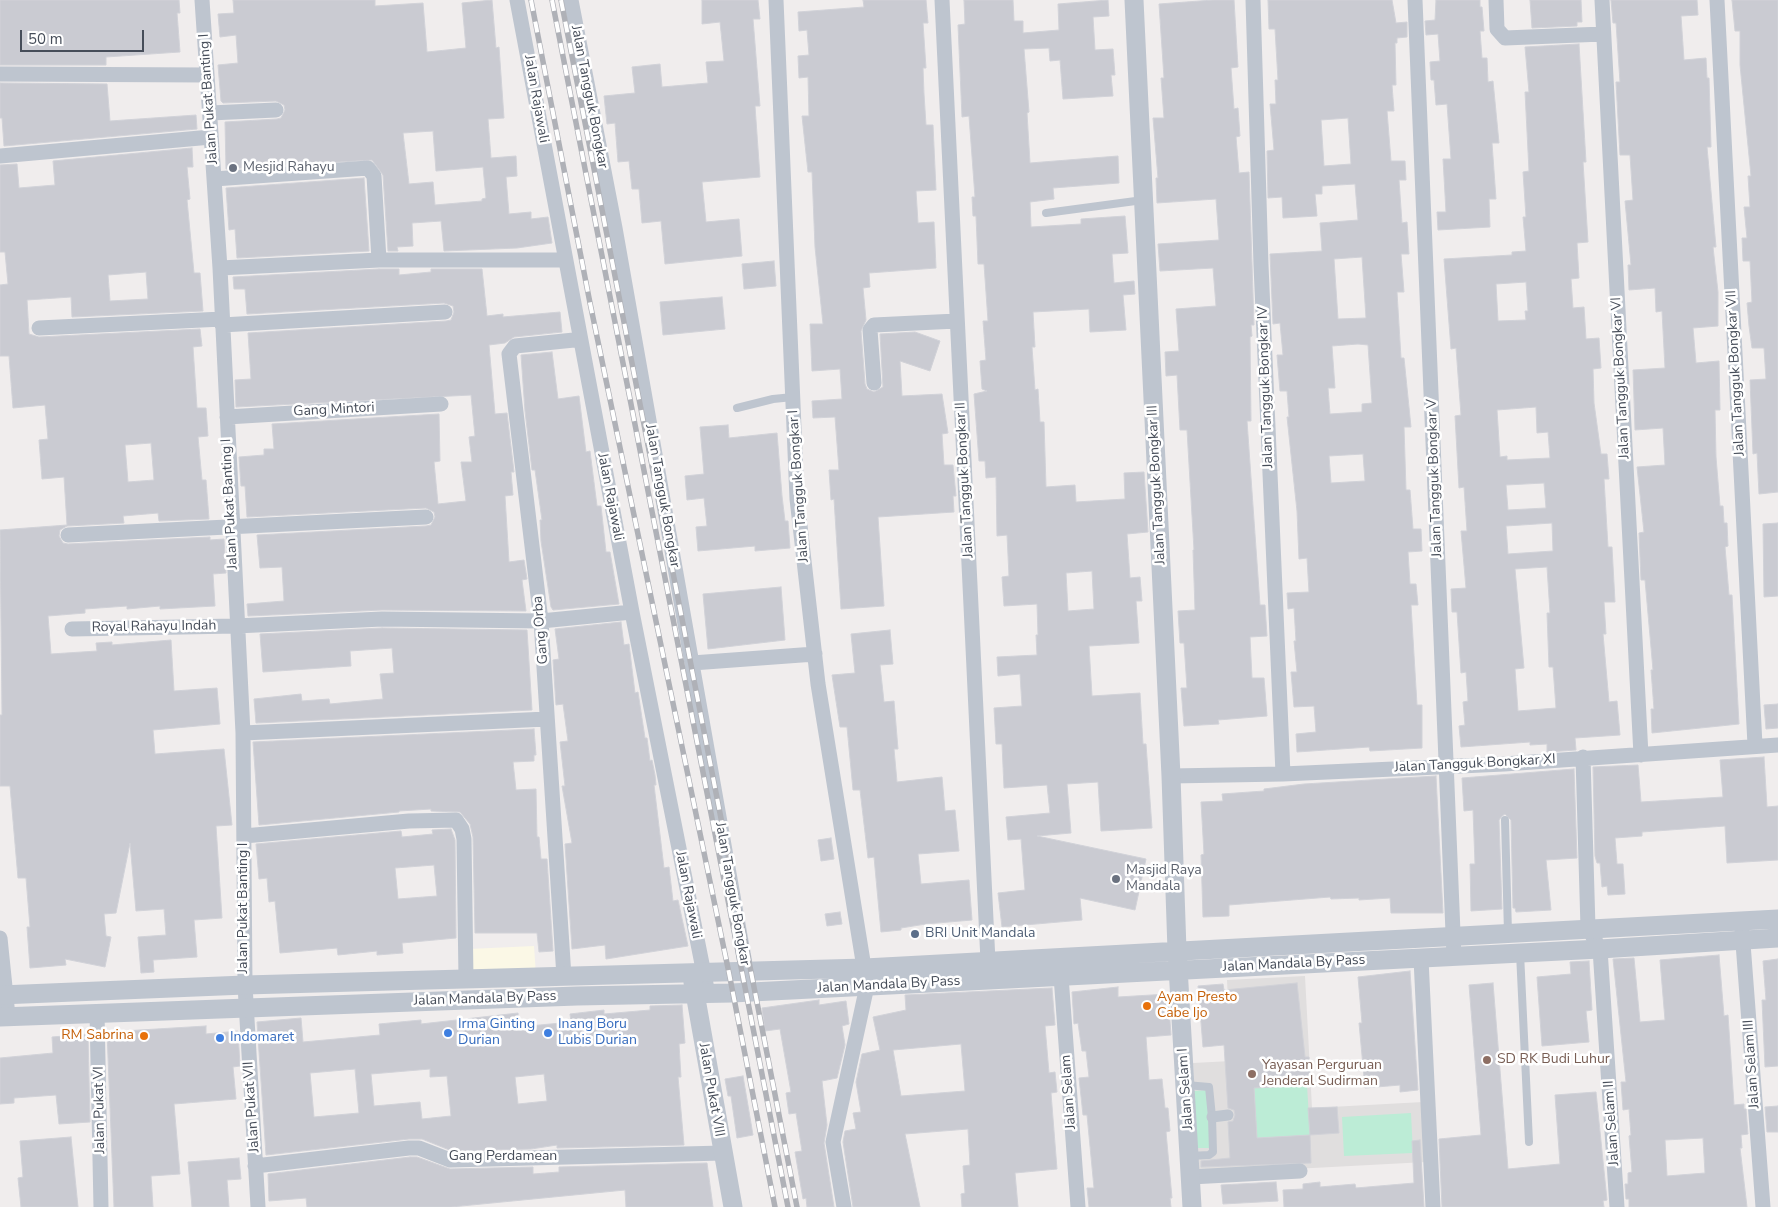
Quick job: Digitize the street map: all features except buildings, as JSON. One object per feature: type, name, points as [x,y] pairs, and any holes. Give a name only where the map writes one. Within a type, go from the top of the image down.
[{"type":"street","name":"Jalan Pukat Banting I","points":[[202,0],[220,268],[236,626],[243,732],[246,1008]]},
{"type":"street","name":"Jalan Rajawali","points":[[517,0],[698,973]]},
{"type":"street","name":"Jalan Tangguk Bongkar","points":[[570,0],[616,237],[750,992]]},
{"type":"street","name":"Jalan Tangguk Bongkar I","points":[[776,0],[797,499],[815,654],[841,830],[866,977]]},
{"type":"street","name":"Jalan Tangguk Bongkar II","points":[[942,0],[988,960]]},
{"type":"street","name":"Jalan Tangguk Bongkar III","points":[[1134,0],[1171,776],[1178,970]]},
{"type":"street","name":"Jalan Tangguk Bongkar IV","points":[[1253,0],[1261,265],[1283,774]]},
{"type":"street","name":"Jalan Tangguk Bongkar V","points":[[1415,0],[1454,957]]},
{"type":"street","points":[[1496,0],[1497,29],[1505,38],[1603,34]]},
{"type":"street","name":"Jalan Tangguk Bongkar VI","points":[[1602,0],[1641,755]]},
{"type":"street","name":"Jalan Tangguk Bongkar VII","points":[[1717,0],[1755,746]]},
{"type":"street","points":[[0,74],[207,75]]},
{"type":"street","points":[[210,113],[276,110]]},
{"type":"street","points":[[0,156],[211,137]]},
{"type":"street","points":[[214,179],[368,168],[374,176],[379,260]]},
{"type":"street","points":[[220,268],[379,260],[565,260]]},
{"type":"street","points":[[39,328],[445,312]]},
{"type":"street","points":[[874,383],[871,327],[878,325],[957,322]]},
{"type":"street","name":"Gang Orba","points":[[564,977],[541,621],[509,354],[515,346],[574,340]]},
{"type":"street","name":"Gang Mintori","points":[[226,416],[441,404]]},
{"type":"street","points":[[68,535],[426,517]]},
{"type":"street","name":"Royal Rahayu Indah","points":[[72,629],[236,626],[382,619],[541,621],[632,612]]},
{"type":"street","points":[[692,663],[815,654]]},
{"type":"street","points":[[243,732],[547,719]]},
{"type":"street","name":"Jalan Tangguk Bongkar XI","points":[[1171,776],[1283,774],[1447,767],[1778,745]]},
{"type":"street","points":[[1583,758],[1588,928],[1600,949]]},
{"type":"street","points":[[244,836],[409,821],[456,820],[462,828],[464,838],[466,979]]},
{"type":"street","name":"Jalan Mandala By Pass","points":[[3,995],[245,985],[746,972],[866,977],[1061,976],[1600,949],[1742,930],[1778,920]]},
{"type":"street","name":"Jalan Mandala By Pass","points":[[4,1017],[577,996],[750,992],[988,960],[1588,928],[1742,930],[1778,938]]},
{"type":"street","name":"Jalan Selam III","points":[[1742,930],[1763,1207]]},
{"type":"street","points":[[0,938],[4,1017]]},
{"type":"street","name":"Jalan Selam II","points":[[1600,949],[1617,1207]]},
{"type":"street","points":[[1421,959],[1433,1207]]},
{"type":"street","name":"Jalan Selam I","points":[[1178,970],[1192,1207]]},
{"type":"street","name":"Jalan Pukat VIII","points":[[698,973],[723,1153],[733,1207]]},
{"type":"street","name":"Jalan Selam","points":[[1061,976],[1078,1207]]},
{"type":"street","points":[[844,1207],[833,1142],[866,977]]},
{"type":"street","name":"Jalan Pukat VII","points":[[246,1008],[258,1207]]},
{"type":"street","name":"Jalan Pukat VI","points":[[97,1013],[102,1207]]},
{"type":"street","points":[[1212,1117],[1228,1115]]},
{"type":"street","name":"Gang Perdamean","points":[[255,1166],[409,1148],[419,1148],[450,1160],[723,1153]]},
{"type":"street","points":[[1191,1177],[1300,1171]]},
{"type":"lane","points":[[1046,212],[1143,200]]},
{"type":"lane","points":[[737,408],[773,399],[793,397]]},
{"type":"lane","points":[[1506,820],[1508,933]]},
{"type":"lane","points":[[1520,953],[1529,1142]]},
{"type":"lane","points":[[1186,1085],[1209,1087],[1212,1117],[1212,1154],[1190,1156]]},
{"type":"shaded area","points":[[534,946],[536,975],[471,978],[469,949]]},
{"type":"shaded area","name":"Yayasan Perguruan Jenderal Sudirman","points":[[1305,976],[1312,1108],[1423,1102],[1426,1162],[1199,1174],[1193,1063],[1231,1061],[1227,980]]},
{"type":"green space","points":[[1307,1085],[1310,1135],[1257,1138],[1254,1088]]},
{"type":"green space","points":[[1207,1090],[1211,1148],[1197,1148],[1194,1091]]},
{"type":"green space","points":[[1411,1113],[1413,1153],[1344,1156],[1342,1117]]},
{"type":"railway","points":[[531,0],[590,303],[729,973],[775,1207]]},
{"type":"railway","points":[[552,0],[788,1207]]},
{"type":"railway","points":[[561,0],[797,1207]]},
{"type":"place","name":"Mesjid Rahayu","points":[[233,168]]},
{"type":"place","name":"Masjid Raya Mandala","points":[[1116,879]]},
{"type":"place","name":"BRI Unit Mandala","points":[[915,934]]},
{"type":"place","name":"Ayam Presto Cabe Ijo","points":[[1147,1006]]},
{"type":"place","name":"Irma Ginting Durian","points":[[448,1033]]},
{"type":"place","name":"Inang Boru Lubis Durian","points":[[548,1033]]},
{"type":"place","name":"RM Sabrina","points":[[144,1036]]},
{"type":"place","name":"Indomaret","points":[[220,1038]]},
{"type":"place","name":"SD RK Budi Luhur","points":[[1487,1060]]},
{"type":"place","name":"Yayasan Perguruan Jenderal Sudirman","points":[[1252,1074]]}]
